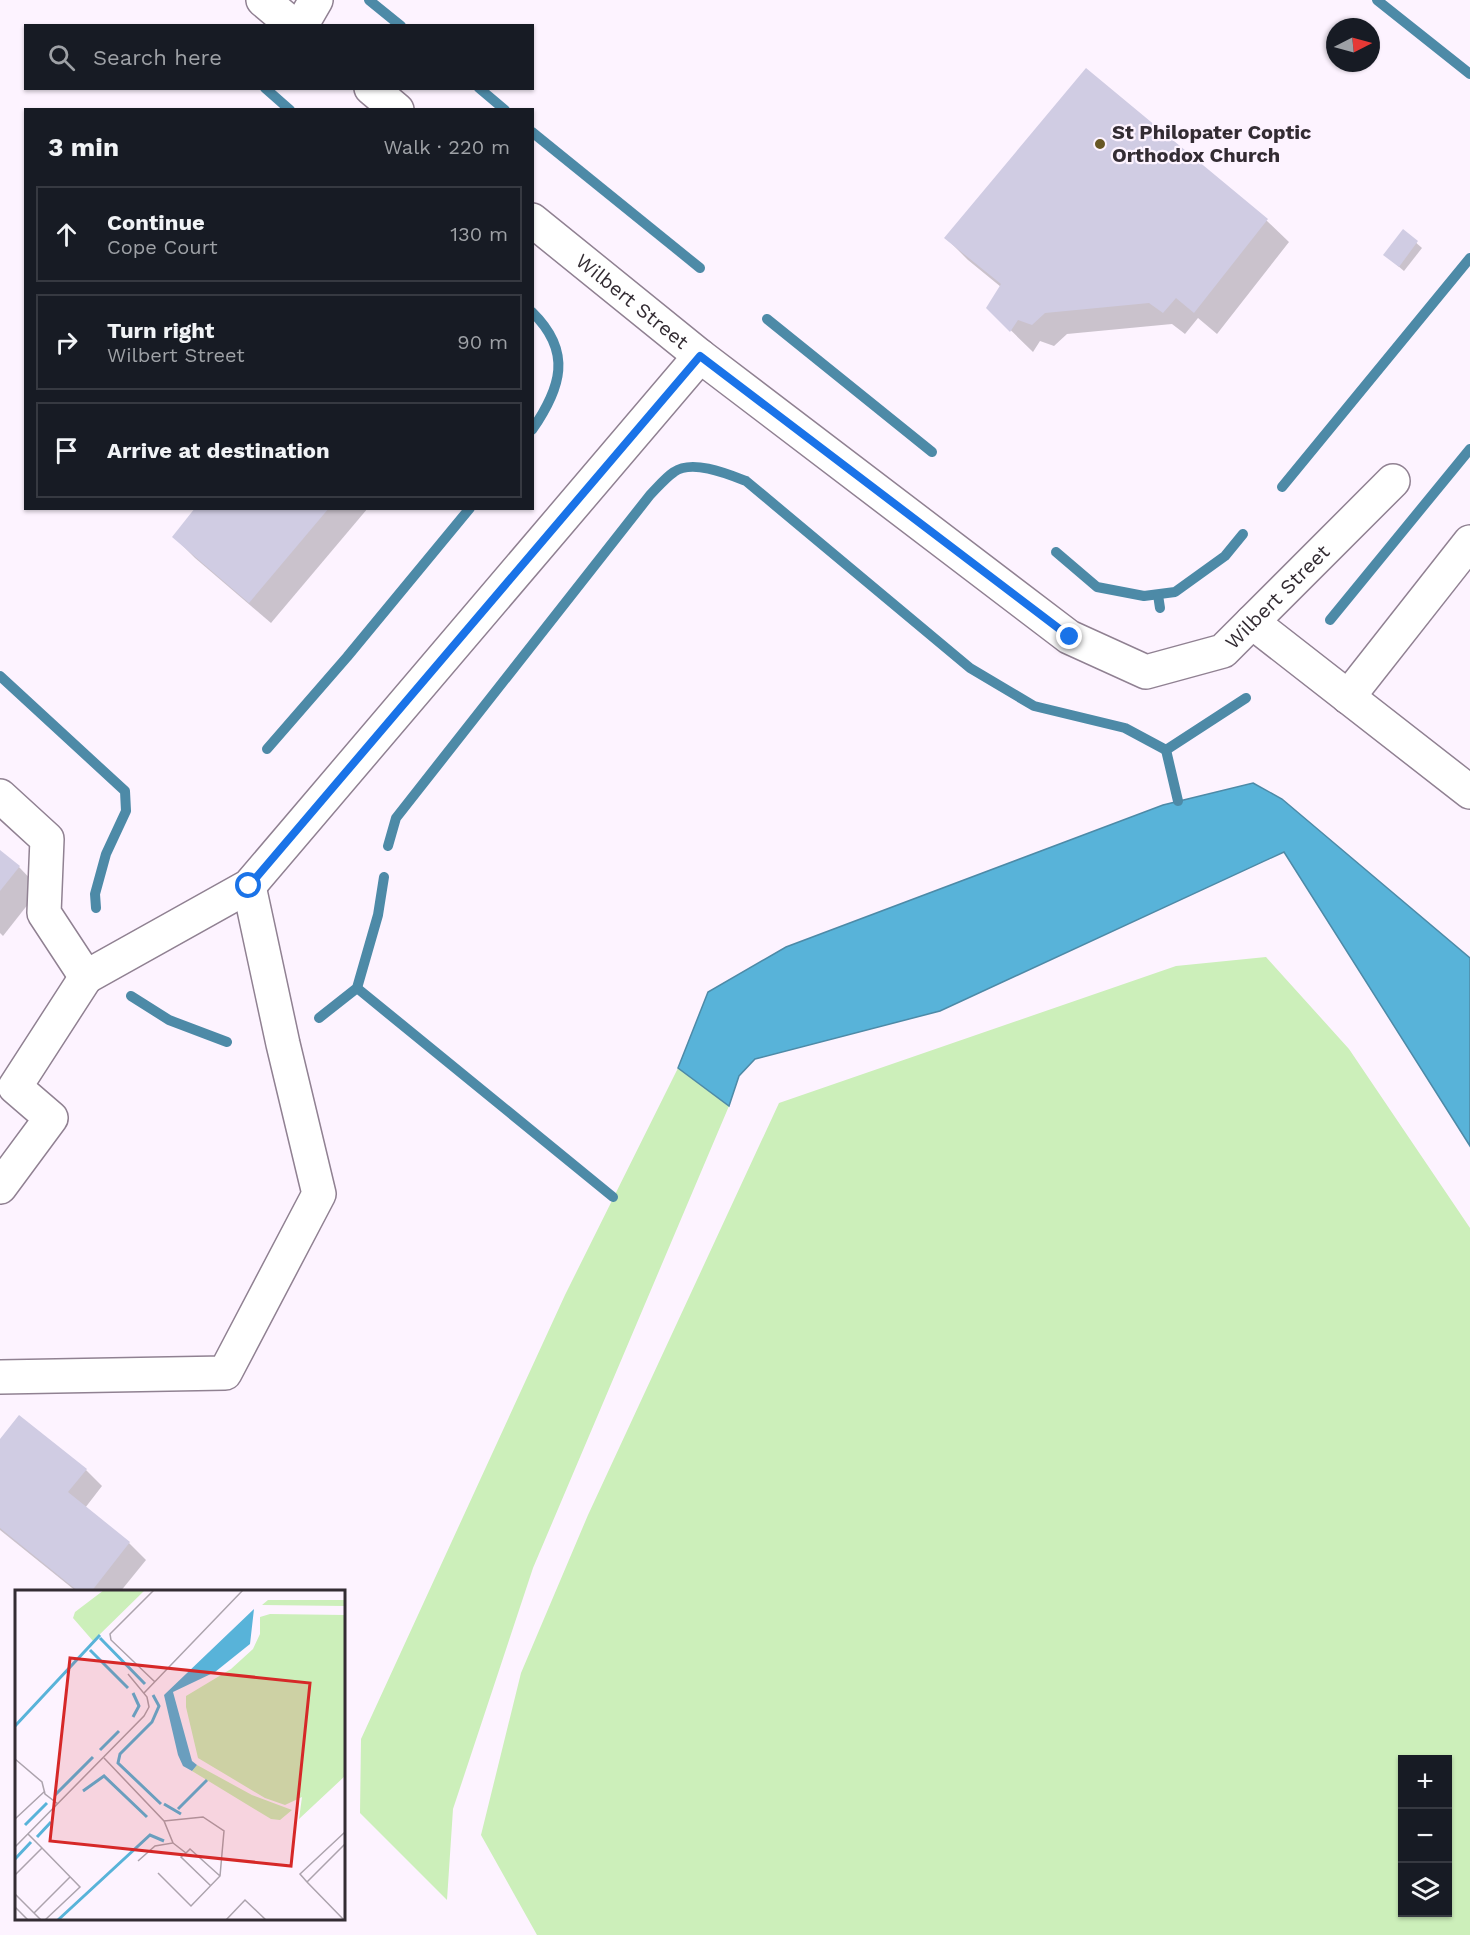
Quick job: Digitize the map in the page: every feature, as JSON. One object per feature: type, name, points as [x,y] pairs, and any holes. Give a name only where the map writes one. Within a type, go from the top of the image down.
[{"type":"street","points":[[263,0],[292,24]]},
{"type":"street","points":[[302,24],[316,0]]},
{"type":"street","points":[[373,90],[395,108]]},
{"type":"street","name":"Wilbert Street","points":[[534,222],[700,356],[1070,637],[1146,672],[1223,651],[1393,481]]},
{"type":"street","points":[[0,1187],[51,1118],[7,1081],[86,977],[249,886],[700,356]]},
{"type":"street","points":[[1348,697],[1470,542]]},
{"type":"street","points":[[1252,622],[1470,792]]},
{"type":"street","points":[[0,796],[47,839],[44,913],[86,977]]},
{"type":"street","points":[[0,1377],[225,1373],[319,1194],[283,1044],[249,886]]},
{"type":"green space","points":[[1266,957],[1349,1049],[1470,1228],[1470,1935],[537,1935],[481,1835],[521,1673],[588,1515],[779,1103],[1176,966]]},
{"type":"green space","points":[[678,1068],[729,1106],[533,1568],[453,1809],[447,1900],[360,1813],[361,1739],[565,1295]]},
{"type":"water","points":[[1253,783],[1282,799],[1470,958],[1470,1146],[1284,852],[940,1011],[755,1059],[739,1076],[729,1106],[678,1068],[708,992],[786,947],[1163,805]]},
{"type":"building","name":"St Philopater Coptic Orthodox Church","points":[[1086,68],[1268,219],[1194,313],[1176,298],[1163,313],[1149,303],[1045,313],[1032,325],[1018,320],[1010,332],[986,308],[1001,284],[944,238]]},
{"type":"building","points":[[1403,229],[1418,241],[1399,267],[1383,255]]},
{"type":"building","points":[[193,510],[327,510],[249,603],[172,537]]},
{"type":"building","points":[[0,850],[20,866],[0,891]]},
{"type":"building","points":[[19,1415],[87,1469],[68,1492],[130,1542],[93,1590],[77,1590],[0,1528],[0,1439]]},
{"type":"waterway","points":[[369,0],[399,24]]},
{"type":"waterway","points":[[1377,0],[1470,74]]},
{"type":"waterway","points":[[267,90],[288,108]]},
{"type":"waterway","points":[[481,90],[503,108]]},
{"type":"waterway","points":[[534,134],[700,268]]},
{"type":"waterway","points":[[1282,487],[1470,258]]},
{"type":"waterway","points":[[534,314],[545,327],[558,356],[556,385],[534,427]]},
{"type":"waterway","points":[[767,319],[932,452]]},
{"type":"waterway","points":[[1330,620],[1470,449]]},
{"type":"waterway","points":[[388,846],[396,818],[650,495],[667,477],[682,468],[710,469],[746,481],[970,668],[1034,706],[1125,728],[1166,750],[1246,698]]},
{"type":"waterway","points":[[267,749],[347,657],[468,510]]},
{"type":"waterway","points":[[1056,552],[1097,587],[1144,596],[1175,592],[1225,556],[1243,534]]},
{"type":"waterway","points":[[1158,595],[1160,608]]},
{"type":"waterway","points":[[0,676],[125,791],[126,811],[106,854],[95,894],[96,908]]},
{"type":"waterway","points":[[1166,750],[1178,801]]},
{"type":"waterway","points":[[319,1018],[357,988],[378,915],[384,877]]},
{"type":"waterway","points":[[357,988],[613,1197]]},
{"type":"waterway","points":[[131,996],[169,1020],[227,1042]]},
{"type":"place","name":"St Philopater Coptic Orthodox Church","points":[[1100,144]]},
{"type":"route","points":[[249,886],[700,356],[1070,637]]}]
